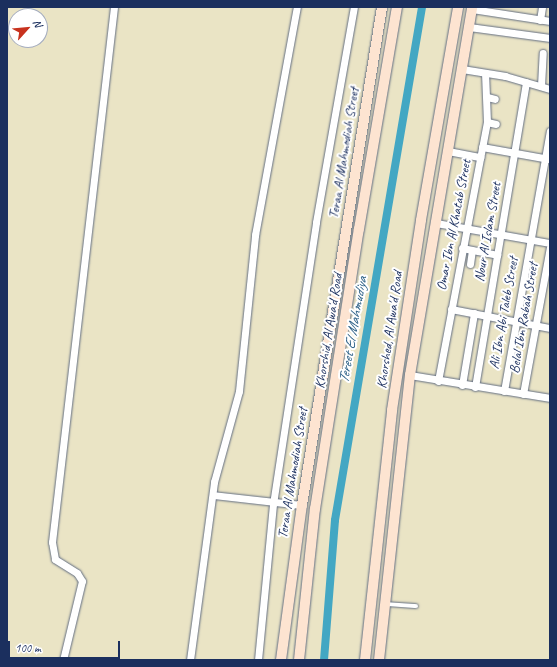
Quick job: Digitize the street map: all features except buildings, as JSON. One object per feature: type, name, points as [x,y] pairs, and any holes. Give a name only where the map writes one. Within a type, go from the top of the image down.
[{"type":"main road","name":"Teraa Al Mahmodiah Street","points":[[281,660],[302,505],[382,7]]},
{"type":"main road","points":[[386,7],[390,53]]},
{"type":"main road","name":"Khorshid, Al Awa'd Road","points":[[299,660],[315,509],[358,229],[397,7]]},
{"type":"main road","name":"Khorshed, Al Awa'd Road","points":[[364,660],[394,395],[421,220],[458,7]]},
{"type":"main road","points":[[455,29],[470,8]]},
{"type":"main road","name":"Khorshed, Al Awa'd Road","points":[[380,660],[410,375],[469,27],[470,8]]},
{"type":"street","points":[[63,660],[82,581],[77,573],[55,559],[52,542],[114,7]]},
{"type":"street","points":[[190,660],[214,482],[239,391],[255,235],[297,7]]},
{"type":"street","points":[[258,660],[273,501],[308,275],[354,7]]},
{"type":"street","points":[[514,16],[515,7]]},
{"type":"street","points":[[540,20],[542,7]]},
{"type":"street","points":[[470,8],[550,21]]},
{"type":"street","points":[[469,27],[550,38]]},
{"type":"street","points":[[541,86],[542,52]]},
{"type":"street","points":[[462,69],[526,82],[550,89]]},
{"type":"street","name":"Omar Ibn Al Khatab Street","points":[[438,381],[465,228],[487,122],[485,73]]},
{"type":"street","name":"Nour Al Islam Street","points":[[475,387],[526,82]]},
{"type":"street","points":[[487,97],[495,99]]},
{"type":"street","points":[[487,122],[496,124]]},
{"type":"street","name":"Ali Ibn Abi Taleb Street","points":[[504,391],[531,240],[548,159],[550,131]]},
{"type":"street","points":[[482,147],[548,159]]},
{"type":"street","points":[[448,152],[480,157]]},
{"type":"street","points":[[436,223],[550,243]]},
{"type":"street","points":[[462,248],[497,255]]},
{"type":"street","name":"Belal Ibn Rabah Street","points":[[523,394],[550,248]]},
{"type":"street","points":[[470,264],[472,250]]},
{"type":"street","points":[[451,309],[550,328]]},
{"type":"street","points":[[462,385],[474,313]]},
{"type":"street","points":[[410,375],[462,385],[550,398]]},
{"type":"street","points":[[213,495],[302,505]]},
{"type":"lane","points":[[385,604],[416,606]]},
{"type":"waterway","name":"Tereet El Mahmudiya","points":[[324,660],[335,520],[422,7]]}]
